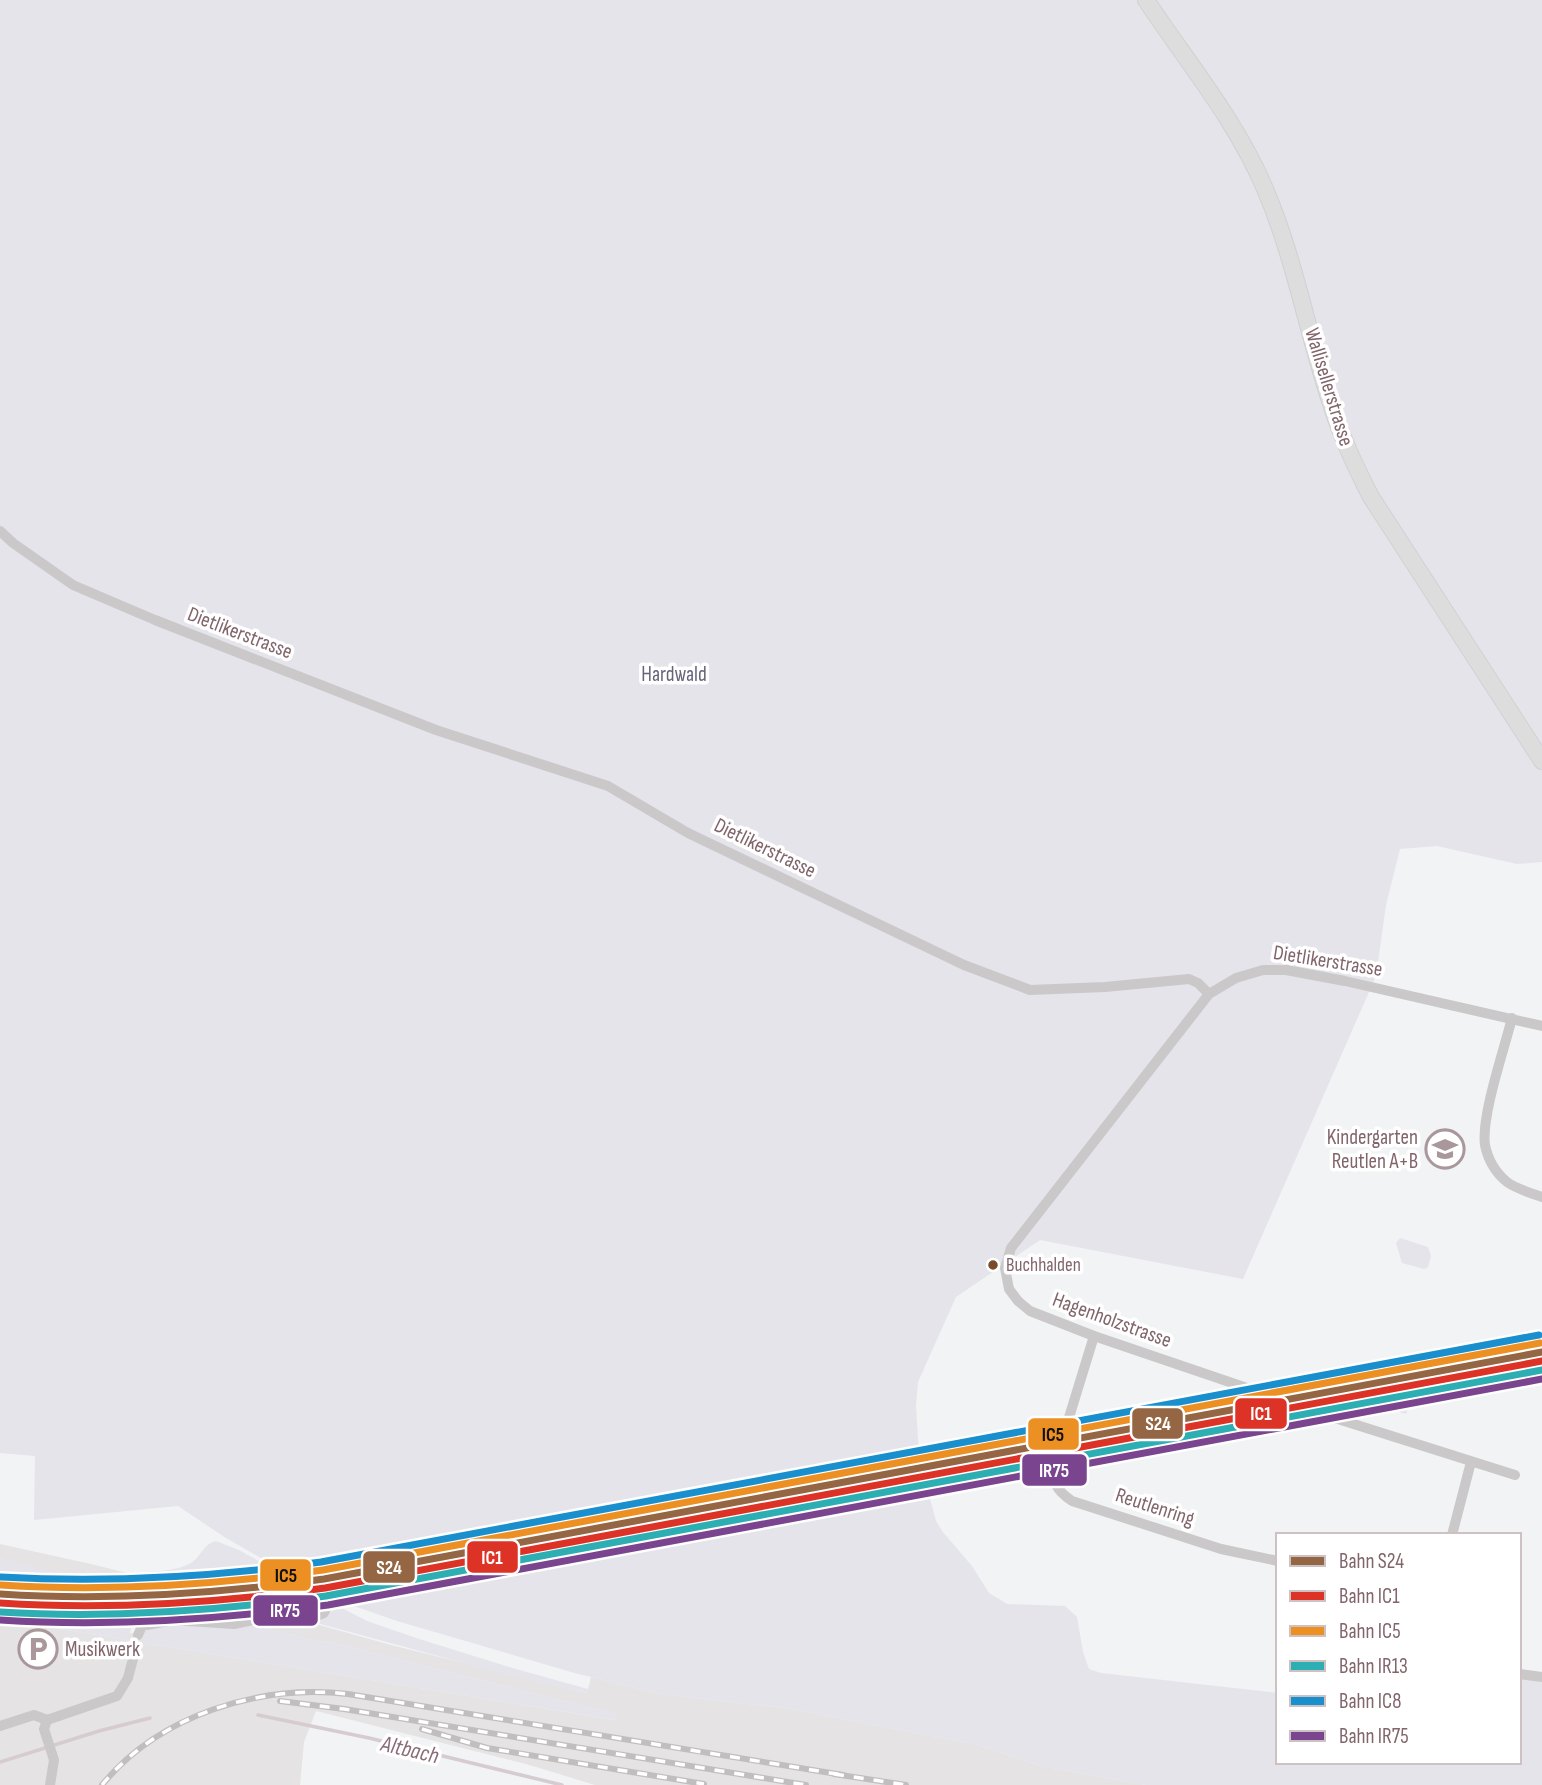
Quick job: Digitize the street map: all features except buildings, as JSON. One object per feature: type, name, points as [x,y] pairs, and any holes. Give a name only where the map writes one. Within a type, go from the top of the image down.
[{"type":"street","name":"Wallisellerstrasse","points":[[1146,0],[1225,111],[1265,188],[1289,253],[1330,402],[1348,451],[1371,497],[1542,761]]},
{"type":"street","name":"Dietlikerstrasse","points":[[0,531],[73,585],[436,730],[608,786],[688,833],[964,965],[1030,990],[1105,987],[1189,979],[1198,983],[1209,994],[1236,978],[1263,970],[1286,970],[1542,1026]]},
{"type":"street","name":"Hagenholzstrasse","points":[[1209,994],[1011,1248],[1005,1268],[1009,1289],[1030,1311],[1094,1336],[1515,1475]]},
{"type":"street","points":[[1512,1018],[1488,1112],[1485,1147],[1495,1170],[1506,1181],[1542,1197]]},
{"type":"street","name":"Reutlenring","points":[[1094,1336],[1055,1463],[1053,1478],[1058,1491],[1073,1501],[1221,1549],[1276,1561]]},
{"type":"street","points":[[1453,1533],[1471,1462]]},
{"type":"street","points":[[138,1634],[142,1626],[166,1621],[229,1624],[287,1613],[315,1617],[324,1613],[331,1598]]},
{"type":"street","points":[[0,1726],[34,1715],[47,1720],[117,1696],[128,1678],[135,1651]]},
{"type":"street","points":[[1521,1674],[1542,1677]]},
{"type":"street","points":[[47,1720],[44,1729],[54,1760],[50,1785]]},
{"type":"shaded area","points":[[0,1544],[167,1583],[251,1575],[254,1597],[237,1602],[391,1645],[587,1693],[591,1677],[659,1694],[792,1709],[979,1745],[1041,1766],[1146,1785],[595,1785],[526,1764],[316,1711],[304,1742],[300,1785],[0,1785],[0,1619],[127,1640],[130,1633],[145,1636],[144,1643],[615,1720],[616,1714],[326,1641],[323,1643],[170,1602],[62,1604],[0,1600],[0,1581],[108,1587],[0,1559]]},
{"type":"green space","name":"Hardwald","points":[[0,0],[1542,0],[1542,862],[1517,864],[1437,846],[1400,849],[1386,905],[1376,976],[1243,1279],[1040,1240],[956,1297],[918,1382],[916,1405],[919,1458],[936,1521],[942,1531],[972,1566],[989,1593],[1007,1604],[1065,1606],[1077,1617],[1089,1669],[1101,1673],[1276,1693],[1276,1764],[1521,1764],[1521,1674],[1542,1677],[1542,1785],[1146,1785],[1041,1766],[979,1745],[792,1709],[659,1694],[571,1672],[397,1621],[331,1598],[226,1538],[178,1506],[34,1520],[35,1456],[0,1453]]},
{"type":"green space","points":[[1400,1238],[1428,1247],[1431,1256],[1428,1267],[1424,1269],[1402,1263],[1396,1243]]},
{"type":"green space","points":[[1385,1377],[1415,1389],[1406,1414],[1377,1404]]},
{"type":"green space","points":[[216,1541],[239,1550],[319,1595],[322,1600],[321,1609],[314,1612],[296,1608],[272,1611],[236,1602],[254,1597],[250,1575],[167,1583],[128,1573],[184,1566]]},
{"type":"green space","points":[[0,1559],[109,1585],[96,1587],[0,1581]]},
{"type":"green space","points":[[0,1600],[62,1604],[170,1602],[235,1619],[172,1615],[130,1623],[131,1630],[127,1640],[0,1619]]},
{"type":"green space","points":[[338,1606],[367,1621],[588,1689],[588,1693],[508,1675],[317,1623]]},
{"type":"green space","points":[[166,1624],[252,1624],[617,1714],[616,1720],[144,1643],[143,1632]]},
{"type":"waterway","name":"Altbach","points":[[258,1715],[369,1738],[562,1785]]},
{"type":"waterway","name":"Altbach","points":[[0,1762],[150,1718]]},
{"type":"railway","points":[[102,1785],[125,1761],[152,1740],[181,1723],[246,1700],[314,1692],[348,1694],[843,1775]]},
{"type":"railway","points":[[280,1701],[344,1709],[806,1785]]},
{"type":"railway","points":[[422,1729],[487,1748],[704,1784]]},
{"type":"railway","points":[[834,1774],[906,1785]]},
{"type":"rail line","name":"IC8","points":[[1,1577],[161,1577],[241,1572],[321,1562],[1539,1335]]},
{"type":"rail line","name":"IC5","points":[[1,1585],[82,1588],[162,1586],[323,1570],[1540,1343]]},
{"type":"rail line","name":"S24","points":[[0,1594],[81,1597],[162,1595],[324,1579],[1542,1352]]},
{"type":"rail line","name":"IC1","points":[[0,1603],[82,1606],[163,1604],[325,1588],[1542,1361]]},
{"type":"rail line","name":"IR13","points":[[0,1612],[82,1615],[164,1612],[326,1596],[1542,1370]]},
{"type":"rail line","name":"IR75","points":[[0,1620],[82,1623],[164,1621],[328,1605],[1542,1379]]},
{"type":"place","name":"Kindergarten Reutlen A+B","points":[[1445,1149]]},
{"type":"place","name":"Buchhalden","points":[[993,1265]]},
{"type":"place","name":"Musikwerk","points":[[38,1649]]}]
